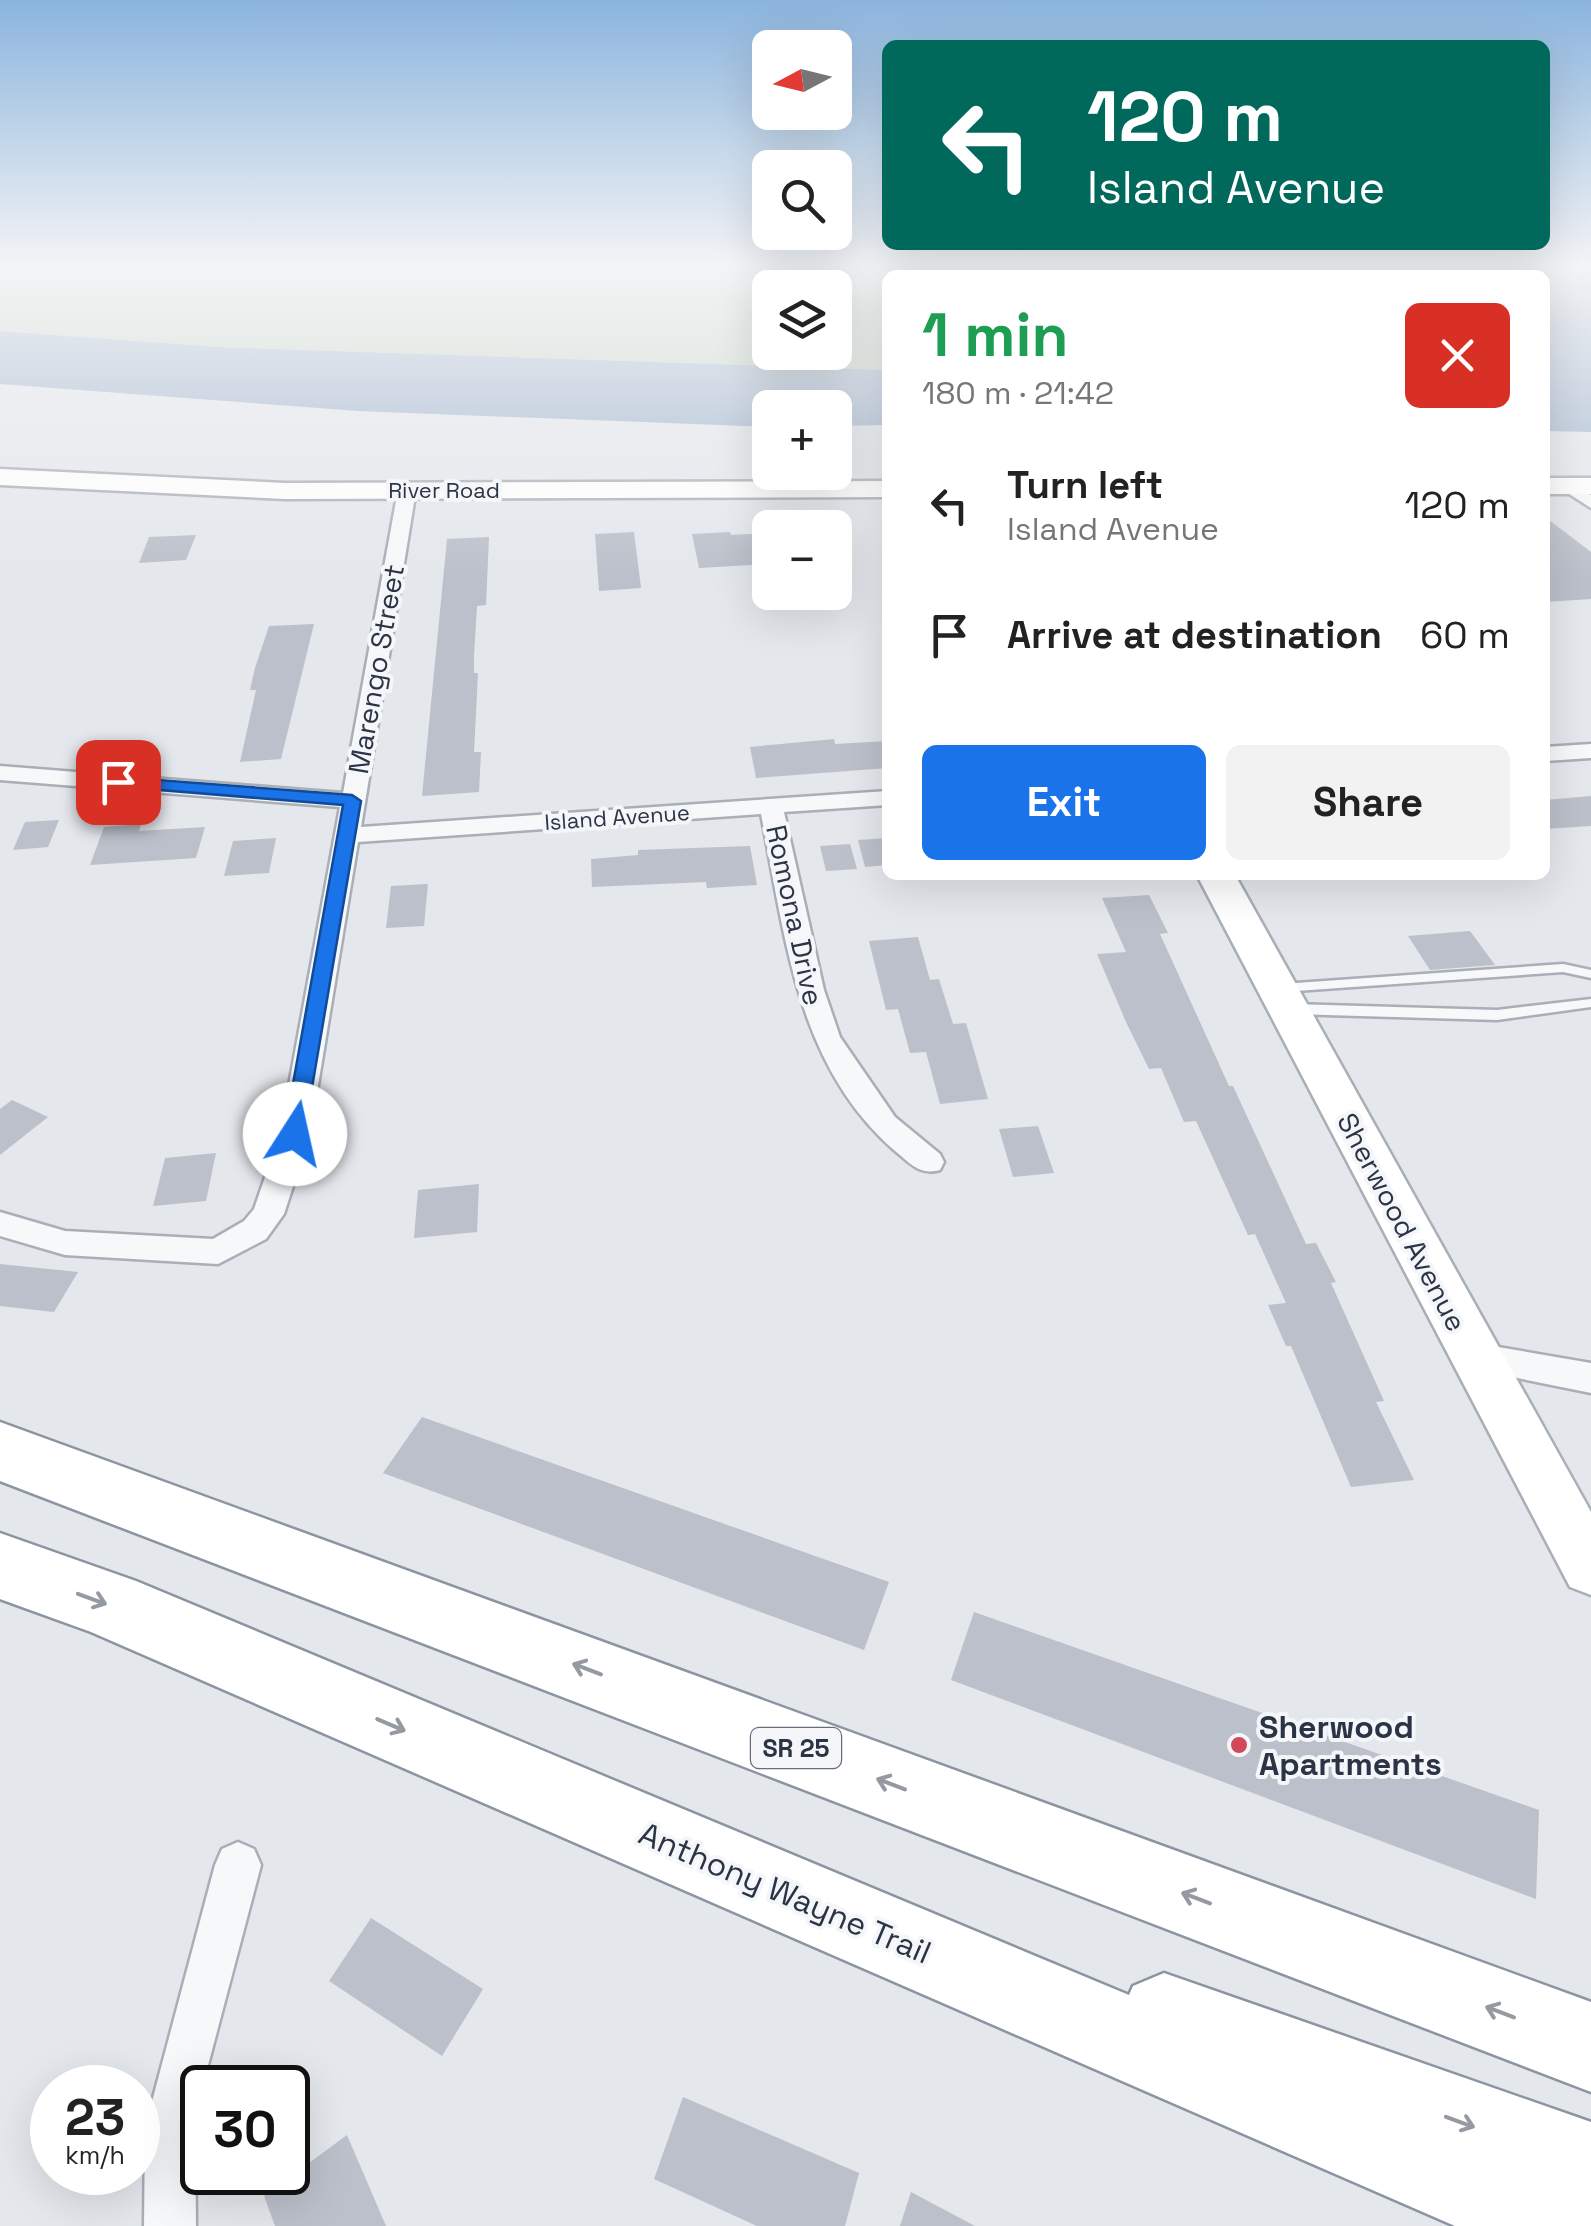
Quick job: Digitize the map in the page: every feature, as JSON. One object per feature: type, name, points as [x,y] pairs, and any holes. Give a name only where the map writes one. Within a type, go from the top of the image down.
[{"type":"highway","name":"SR 25","points":[[0,1451],[1591,2047]]},
{"type":"highway","name":"Anthony Wayne Trail","points":[[0,1566],[110,1605],[1567,2226]]},
{"type":"highway","points":[[642,1832],[1591,2169]]},
{"type":"street","name":"River Road","points":[[0,477],[247,489],[882,488]]},
{"type":"street","points":[[1568,486],[1591,504]]},
{"type":"street","name":"Marengo Street","points":[[0,1224],[65,1243],[218,1252],[255,1230],[268,1214],[295,1134],[407,490]]},
{"type":"street","points":[[1550,754],[1591,751]]},
{"type":"street","points":[[0,774],[352,801]]},
{"type":"street","name":"Island Avenue","points":[[347,835],[882,798]]},
{"type":"street","name":"Romona Drive","points":[[771,806],[810,990],[826,1038],[884,1124],[929,1162]]},
{"type":"street","name":"Sherwood Avenue","points":[[1219,880],[1591,1568]]},
{"type":"street","points":[[1475,1357],[1591,1378]]},
{"type":"street","points":[[170,2226],[170,2128],[238,1865]]},
{"type":"lane","points":[[1282,998],[1563,968],[1591,974]]},
{"type":"lane","points":[[1282,998],[1497,1015],[1591,1003]]},
{"type":"water","points":[[0,369],[882,370],[882,425],[852,426],[852,390],[752,390],[752,426],[358,411],[0,384]]},
{"type":"water","points":[[1550,369],[1591,369],[1591,432],[1550,431]]},
{"type":"building","points":[[1550,521],[1591,552],[1591,599],[1550,602]]},
{"type":"building","points":[[634,532],[641,588],[599,591],[595,534]]},
{"type":"building","points":[[692,534],[752,534],[752,565],[699,568]]},
{"type":"building","points":[[196,535],[186,560],[139,563],[149,537]]},
{"type":"building","points":[[489,537],[486,605],[477,606],[474,656],[474,673],[478,673],[474,752],[481,752],[479,792],[422,796],[447,539]]},
{"type":"building","points":[[314,624],[281,759],[240,762],[256,690],[250,690],[269,626]]},
{"type":"building","points":[[834,739],[835,744],[882,741],[882,768],[756,778],[750,747]]},
{"type":"building","points":[[1591,796],[1591,826],[1550,829],[1550,800]]},
{"type":"building","points":[[59,820],[48,847],[13,850],[25,822]]},
{"type":"building","points":[[141,824],[139,831],[205,827],[196,858],[90,865],[104,827]]},
{"type":"building","points":[[276,838],[269,873],[224,876],[233,841]]},
{"type":"building","points":[[882,838],[882,866],[865,867],[858,840]]},
{"type":"building","points":[[850,844],[857,869],[826,871],[820,846]]},
{"type":"building","points":[[750,846],[757,885],[707,888],[706,882],[592,887],[591,859],[638,855],[638,850]]},
{"type":"building","points":[[428,884],[424,926],[386,928],[391,886]]},
{"type":"building","points":[[1149,895],[1168,933],[1160,934],[1229,1086],[1233,1086],[1306,1244],[1316,1243],[1336,1282],[1331,1283],[1384,1401],[1376,1402],[1414,1480],[1351,1487],[1291,1346],[1286,1346],[1268,1305],[1286,1303],[1255,1234],[1248,1235],[1196,1121],[1184,1122],[1161,1068],[1149,1069],[1126,1022],[1097,954],[1126,952],[1102,898]]},
{"type":"building","points":[[1470,931],[1495,965],[1430,970],[1408,936]]},
{"type":"building","points":[[918,937],[930,980],[939,979],[953,1024],[966,1023],[988,1099],[940,1104],[926,1052],[910,1053],[898,1009],[886,1010],[869,941]]},
{"type":"building","points":[[12,1100],[48,1117],[0,1155],[0,1109]]},
{"type":"building","points":[[1038,1126],[1054,1173],[1013,1177],[999,1129]]},
{"type":"building","points":[[216,1153],[206,1201],[153,1206],[165,1158]]},
{"type":"building","points":[[479,1184],[477,1232],[414,1238],[418,1190]]},
{"type":"building","points":[[0,1264],[78,1272],[54,1312],[0,1306]]},
{"type":"building","points":[[422,1417],[889,1582],[864,1650],[383,1473]]},
{"type":"building","name":"Sherwood Apartments","points":[[974,1612],[1539,1810],[1536,1899],[951,1680]]},
{"type":"building","points":[[371,1918],[483,1989],[442,2056],[329,1981]]},
{"type":"building","points":[[683,2097],[859,2173],[845,2226],[757,2226],[654,2179]]},
{"type":"building","points":[[347,2135],[386,2226],[275,2226],[264,2196],[310,2195],[310,2162]]},
{"type":"building","points":[[911,2192],[975,2226],[900,2226]]},
{"type":"place","name":"Sherwood Apartments","points":[[1239,1745]]},
{"type":"route","points":[[118,782],[352,801],[295,1134]]}]
